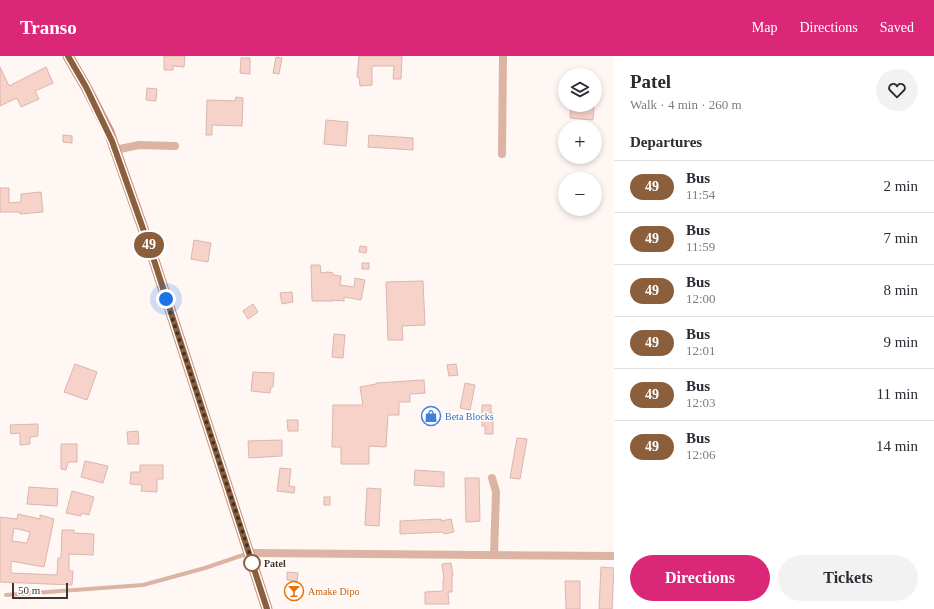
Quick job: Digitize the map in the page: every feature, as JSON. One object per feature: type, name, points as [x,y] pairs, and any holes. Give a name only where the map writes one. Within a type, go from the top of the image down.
[{"type":"main road","points":[[68,56],[106,126],[115,150],[152,254],[267,609]]},
{"type":"street","points":[[502,154],[503,56]]},
{"type":"street","points":[[115,150],[139,145],[175,146]]},
{"type":"street","points":[[492,478],[496,492],[494,555]]},
{"type":"street","points":[[249,553],[614,556]]},
{"type":"lane","points":[[6,595],[143,585],[205,568],[249,553]]},
{"type":"building","points":[[164,56],[185,56],[184,67],[173,66],[173,70],[164,70]]},
{"type":"building","points":[[359,56],[402,56],[401,79],[393,79],[394,66],[372,66],[372,85],[360,86],[359,77],[357,77]]},
{"type":"building","points":[[276,57],[282,58],[279,74],[273,73]]},
{"type":"building","points":[[241,58],[250,58],[250,74],[240,73]]},
{"type":"building","points":[[0,67],[9,86],[46,67],[53,83],[35,91],[39,99],[21,107],[17,98],[0,106]]},
{"type":"building","points":[[147,88],[157,89],[156,101],[146,100]]},
{"type":"building","points":[[236,97],[243,98],[242,126],[212,125],[212,135],[206,135],[207,100],[235,101]]},
{"type":"building","points":[[570,112],[594,112],[593,120],[570,118]]},
{"type":"building","points":[[326,120],[348,122],[346,146],[324,144]]},
{"type":"building","points":[[63,135],[72,136],[72,143],[63,142]]},
{"type":"building","points":[[369,135],[413,138],[413,150],[368,147]]},
{"type":"building","points":[[0,188],[9,188],[9,203],[21,202],[21,194],[41,192],[43,212],[20,214],[20,212],[0,212]]},
{"type":"building","points":[[194,240],[211,243],[208,262],[191,259]]},
{"type":"building","points":[[360,246],[367,247],[366,253],[359,252]]},
{"type":"building","points":[[362,263],[369,263],[369,269],[362,269]]},
{"type":"building","points":[[311,265],[320,265],[321,273],[328,272],[333,273],[333,275],[341,276],[340,285],[354,287],[355,278],[365,280],[361,300],[344,297],[344,301],[312,301]]},
{"type":"building","points":[[423,281],[425,325],[402,326],[403,340],[388,340],[386,282]]},
{"type":"building","points":[[292,292],[293,302],[282,304],[280,293]]},
{"type":"building","points":[[253,304],[258,312],[248,319],[243,311]]},
{"type":"building","points":[[334,334],[345,335],[343,358],[332,357]]},
{"type":"building","points":[[75,364],[97,372],[87,400],[64,392]]},
{"type":"building","points":[[456,364],[458,375],[449,376],[447,365]]},
{"type":"building","points":[[253,372],[274,373],[273,387],[271,387],[270,393],[251,391]]},
{"type":"building","points":[[424,380],[425,393],[410,394],[410,402],[399,402],[399,415],[388,415],[386,447],[369,446],[369,464],[341,464],[341,447],[332,447],[333,405],[363,405],[360,387],[376,383]]},
{"type":"building","points":[[465,383],[475,385],[470,410],[460,408]]},
{"type":"building","points":[[482,405],[491,405],[491,413],[493,413],[493,434],[485,434],[485,426],[482,426]]},
{"type":"building","points":[[287,420],[298,420],[298,431],[288,431]]},
{"type":"building","points":[[38,424],[38,436],[30,437],[30,444],[20,445],[20,433],[11,434],[10,425]]},
{"type":"building","points":[[138,431],[139,444],[128,444],[127,432]]},
{"type":"building","points":[[517,438],[527,439],[520,479],[510,478]]},
{"type":"building","points":[[282,440],[282,456],[249,458],[248,441]]},
{"type":"building","points":[[61,444],[77,444],[77,462],[68,462],[66,470],[61,469]]},
{"type":"building","points":[[85,461],[108,466],[103,483],[81,477]]},
{"type":"building","points":[[140,465],[163,465],[163,479],[157,479],[157,492],[141,491],[142,485],[130,484],[131,472],[140,472]]},
{"type":"building","points":[[280,468],[291,469],[289,486],[295,487],[294,493],[277,491]]},
{"type":"building","points":[[415,470],[444,472],[444,487],[414,485]]},
{"type":"building","points":[[465,478],[479,478],[480,521],[466,522]]},
{"type":"building","points":[[29,487],[58,489],[57,506],[27,504]]},
{"type":"building","points":[[367,488],[381,489],[379,526],[365,525]]},
{"type":"building","points":[[72,491],[94,497],[89,515],[82,513],[81,516],[66,513]]},
{"type":"building","points":[[324,497],[330,497],[330,505],[324,505]]},
{"type":"building","points":[[18,514],[40,519],[40,515],[54,519],[44,567],[11,561],[11,573],[57,575],[58,558],[61,558],[62,530],[74,530],[74,533],[94,534],[93,555],[69,554],[69,571],[73,571],[72,585],[0,582],[0,517],[17,519]],"holes":[[[14,528],[30,532],[27,543],[12,541]]]},
{"type":"building","points":[[441,519],[441,521],[451,519],[454,532],[444,534],[443,532],[400,534],[400,521]]},
{"type":"building","points":[[451,563],[453,576],[452,592],[448,592],[449,604],[425,604],[425,592],[443,591],[444,580],[442,564]]},
{"type":"building","points":[[601,567],[614,568],[612,609],[599,609]]},
{"type":"building","points":[[287,572],[298,573],[297,581],[287,580]]},
{"type":"building","points":[[565,581],[580,581],[580,609],[566,609]]},
{"type":"bus line","name":"49","points":[[68,56],[109,132],[152,254],[267,609]]},
{"type":"place","name":"Beta Blocks","points":[[431,416]]},
{"type":"place","name":"Patel","points":[[252,563]]},
{"type":"place","name":"Amake Dipo","points":[[294,591]]},
{"type":"route","points":[[166,299],[254,567],[252,563]]}]
